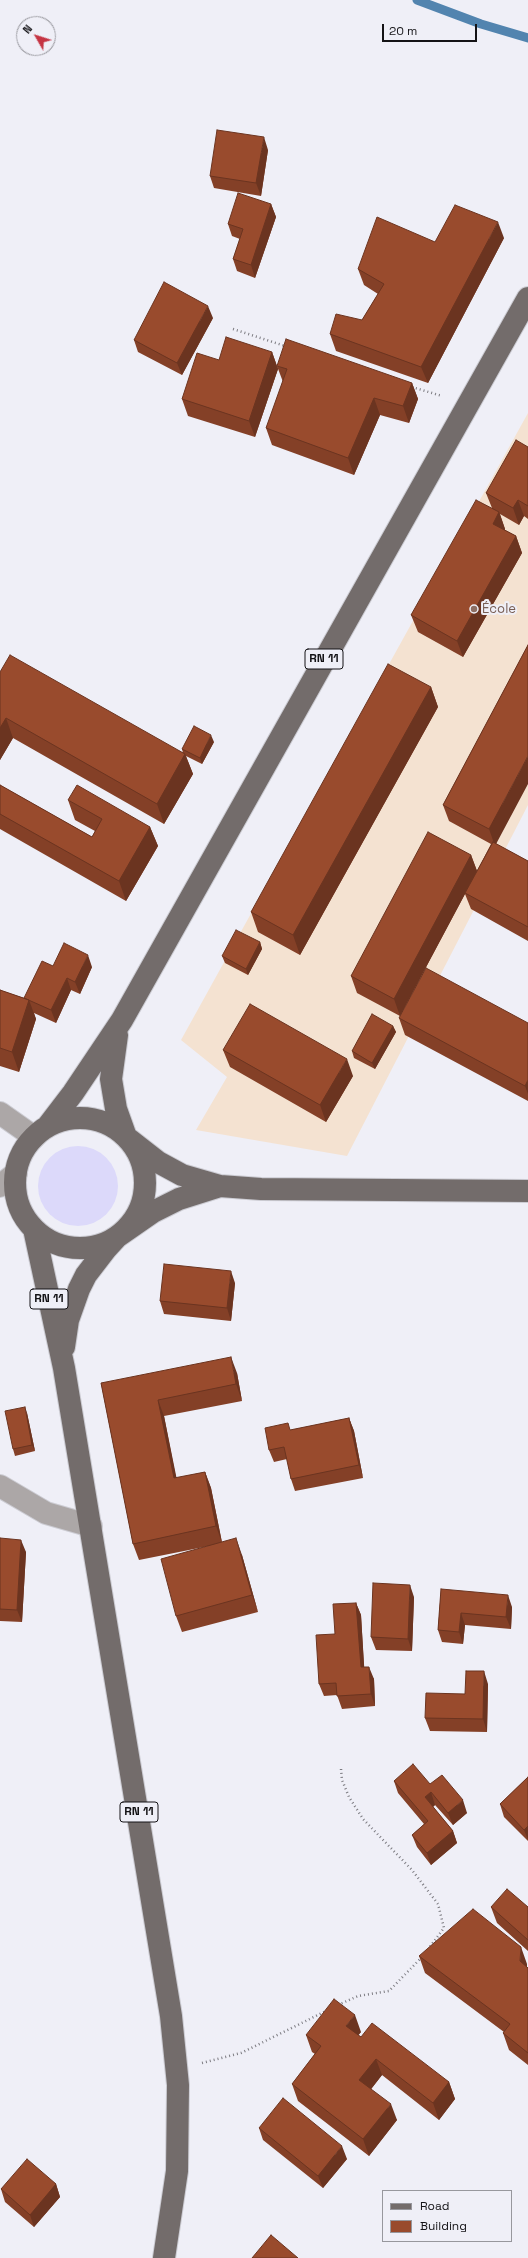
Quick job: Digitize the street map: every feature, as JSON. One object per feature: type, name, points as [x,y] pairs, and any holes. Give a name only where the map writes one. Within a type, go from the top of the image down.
[{"type":"main road","name":"RN 11","points":[[122,1020],[528,298]]},
{"type":"main road","points":[[122,1020],[82,1081],[22,1153],[8,1180],[16,1193],[22,1213],[34,1229],[48,1241],[71,1248],[83,1249],[101,1245],[117,1237],[141,1220],[192,1194],[220,1186]]},
{"type":"main road","points":[[64,1368],[65,1336],[74,1299],[89,1270],[117,1237],[134,1221],[143,1200],[145,1178],[139,1156],[126,1137],[116,1109],[111,1079],[114,1050],[122,1020]]},
{"type":"main road","points":[[41,1132],[62,1120],[85,1118],[108,1124],[147,1154],[170,1169],[194,1180],[220,1186],[261,1189],[528,1191]]},
{"type":"main road","name":"RN 11","points":[[34,1229],[64,1368],[172,2016],[177,2070],[177,2171],[164,2258]]},
{"type":"street","points":[[0,1114],[41,1132]]},
{"type":"street","points":[[0,1486],[46,1513],[91,1526]]},
{"type":"path","points":[[233,329],[286,346]]},
{"type":"path","points":[[407,385],[468,404]]},
{"type":"path","points":[[334,2007],[358,1996],[389,1991],[418,1961],[444,1928],[438,1904],[412,1870],[363,1819],[342,1780],[341,1769]]},
{"type":"path","points":[[177,2070],[241,2053],[328,2010]]},
{"type":"shaded area","name":"École","points":[[528,413],[528,805],[347,1156],[196,1130],[227,1077],[181,1040]]},
{"type":"shaded area","points":[[70,1146],[86,1146],[107,1157],[118,1178],[118,1194],[107,1215],[86,1226],[70,1226],[56,1220],[49,1215],[44,1208],[38,1194],[38,1178],[44,1164],[49,1157],[56,1152]]},
{"type":"building","points":[[217,130],[264,137],[256,183],[210,176]]},
{"type":"building","points":[[238,193],[271,204],[251,265],[233,259],[243,229],[228,224]]},
{"type":"building","points":[[455,205],[498,222],[421,367],[330,334],[336,314],[362,320],[384,284],[358,269],[377,217],[435,242]]},
{"type":"building","points":[[164,282],[208,306],[177,363],[134,340]]},
{"type":"building","points":[[226,337],[272,352],[249,421],[182,399],[197,353],[219,360]]},
{"type":"building","points":[[286,339],[412,383],[403,406],[374,398],[348,458],[266,428],[287,369],[277,366]]},
{"type":"building","points":[[516,440],[528,447],[528,506],[518,500],[513,508],[486,493]]},
{"type":"building","points":[[476,500],[499,512],[493,524],[516,536],[457,641],[411,615]]},
{"type":"building","points":[[528,645],[528,756],[489,829],[443,805]]},
{"type":"building","points":[[10,655],[185,754],[157,804],[6,718],[0,728],[0,672]]},
{"type":"building","points":[[388,664],[431,687],[293,935],[251,912]]},
{"type":"building","points":[[194,726],[211,735],[200,758],[182,749]]},
{"type":"building","points":[[0,785],[92,837],[102,819],[68,800],[77,785],[150,827],[119,881],[0,814]]},
{"type":"building","points":[[428,832],[471,855],[394,999],[351,976]]},
{"type":"building","points":[[493,842],[528,861],[528,927],[465,893]]},
{"type":"building","points":[[236,930],[260,942],[246,969],[222,956]]},
{"type":"building","points":[[64,943],[88,955],[75,982],[67,978],[51,1010],[24,998],[42,961],[53,966]]},
{"type":"building","points":[[426,968],[528,1023],[528,1080],[525,1086],[399,1018]]},
{"type":"building","points":[[0,990],[29,1000],[12,1052],[0,1048]]},
{"type":"building","points":[[250,1004],[347,1059],[320,1105],[223,1050]]},
{"type":"building","points":[[372,1014],[393,1026],[372,1063],[352,1051]]},
{"type":"building","points":[[164,1264],[231,1271],[227,1308],[160,1301]]},
{"type":"building","points":[[231,1357],[236,1384],[158,1400],[174,1478],[205,1472],[216,1526],[133,1544],[101,1383]]},
{"type":"building","points":[[25,1407],[32,1445],[13,1449],[5,1411]]},
{"type":"building","points":[[349,1418],[359,1465],[291,1479],[284,1447],[269,1450],[265,1428],[288,1423],[290,1430]]},
{"type":"building","points":[[0,1538],[21,1540],[17,1610],[0,1609]]},
{"type":"building","points":[[236,1538],[252,1595],[176,1616],[161,1559]]},
{"type":"building","points":[[373,1583],[410,1585],[408,1639],[371,1637]]},
{"type":"building","points":[[441,1589],[508,1595],[506,1617],[461,1613],[459,1632],[438,1630]]},
{"type":"building","points":[[356,1603],[361,1667],[369,1667],[371,1694],[337,1696],[336,1683],[319,1684],[316,1635],[335,1634],[333,1604]]},
{"type":"building","points":[[466,1671],[484,1671],[483,1719],[425,1718],[426,1693],[465,1694]]},
{"type":"building","points":[[413,1764],[430,1784],[442,1775],[463,1800],[448,1813],[431,1792],[425,1797],[453,1831],[427,1853],[412,1835],[428,1821],[394,1781]]},
{"type":"building","points":[[528,1777],[528,1826],[524,1830],[500,1804]]},
{"type":"building","points":[[507,1889],[528,1907],[528,1940],[491,1907]]},
{"type":"building","points":[[473,1909],[521,1947],[520,1961],[528,1968],[528,2053],[503,2033],[510,2024],[419,1956]]},
{"type":"building","points":[[334,1999],[355,2015],[346,2026],[361,2037],[372,2023],[449,2082],[433,2103],[376,2059],[359,2080],[391,2104],[363,2139],[292,2084],[321,2046],[306,2035]]},
{"type":"building","points":[[283,2098],[342,2146],[318,2176],[259,2128]]},
{"type":"building","points":[[27,2159],[56,2184],[30,2215],[1,2189]]},
{"type":"building","points":[[271,2235],[298,2258],[252,2258]]},
{"type":"waterway","points":[[417,0],[481,24],[528,38]]},
{"type":"place","name":"École","points":[[474,609]]}]
